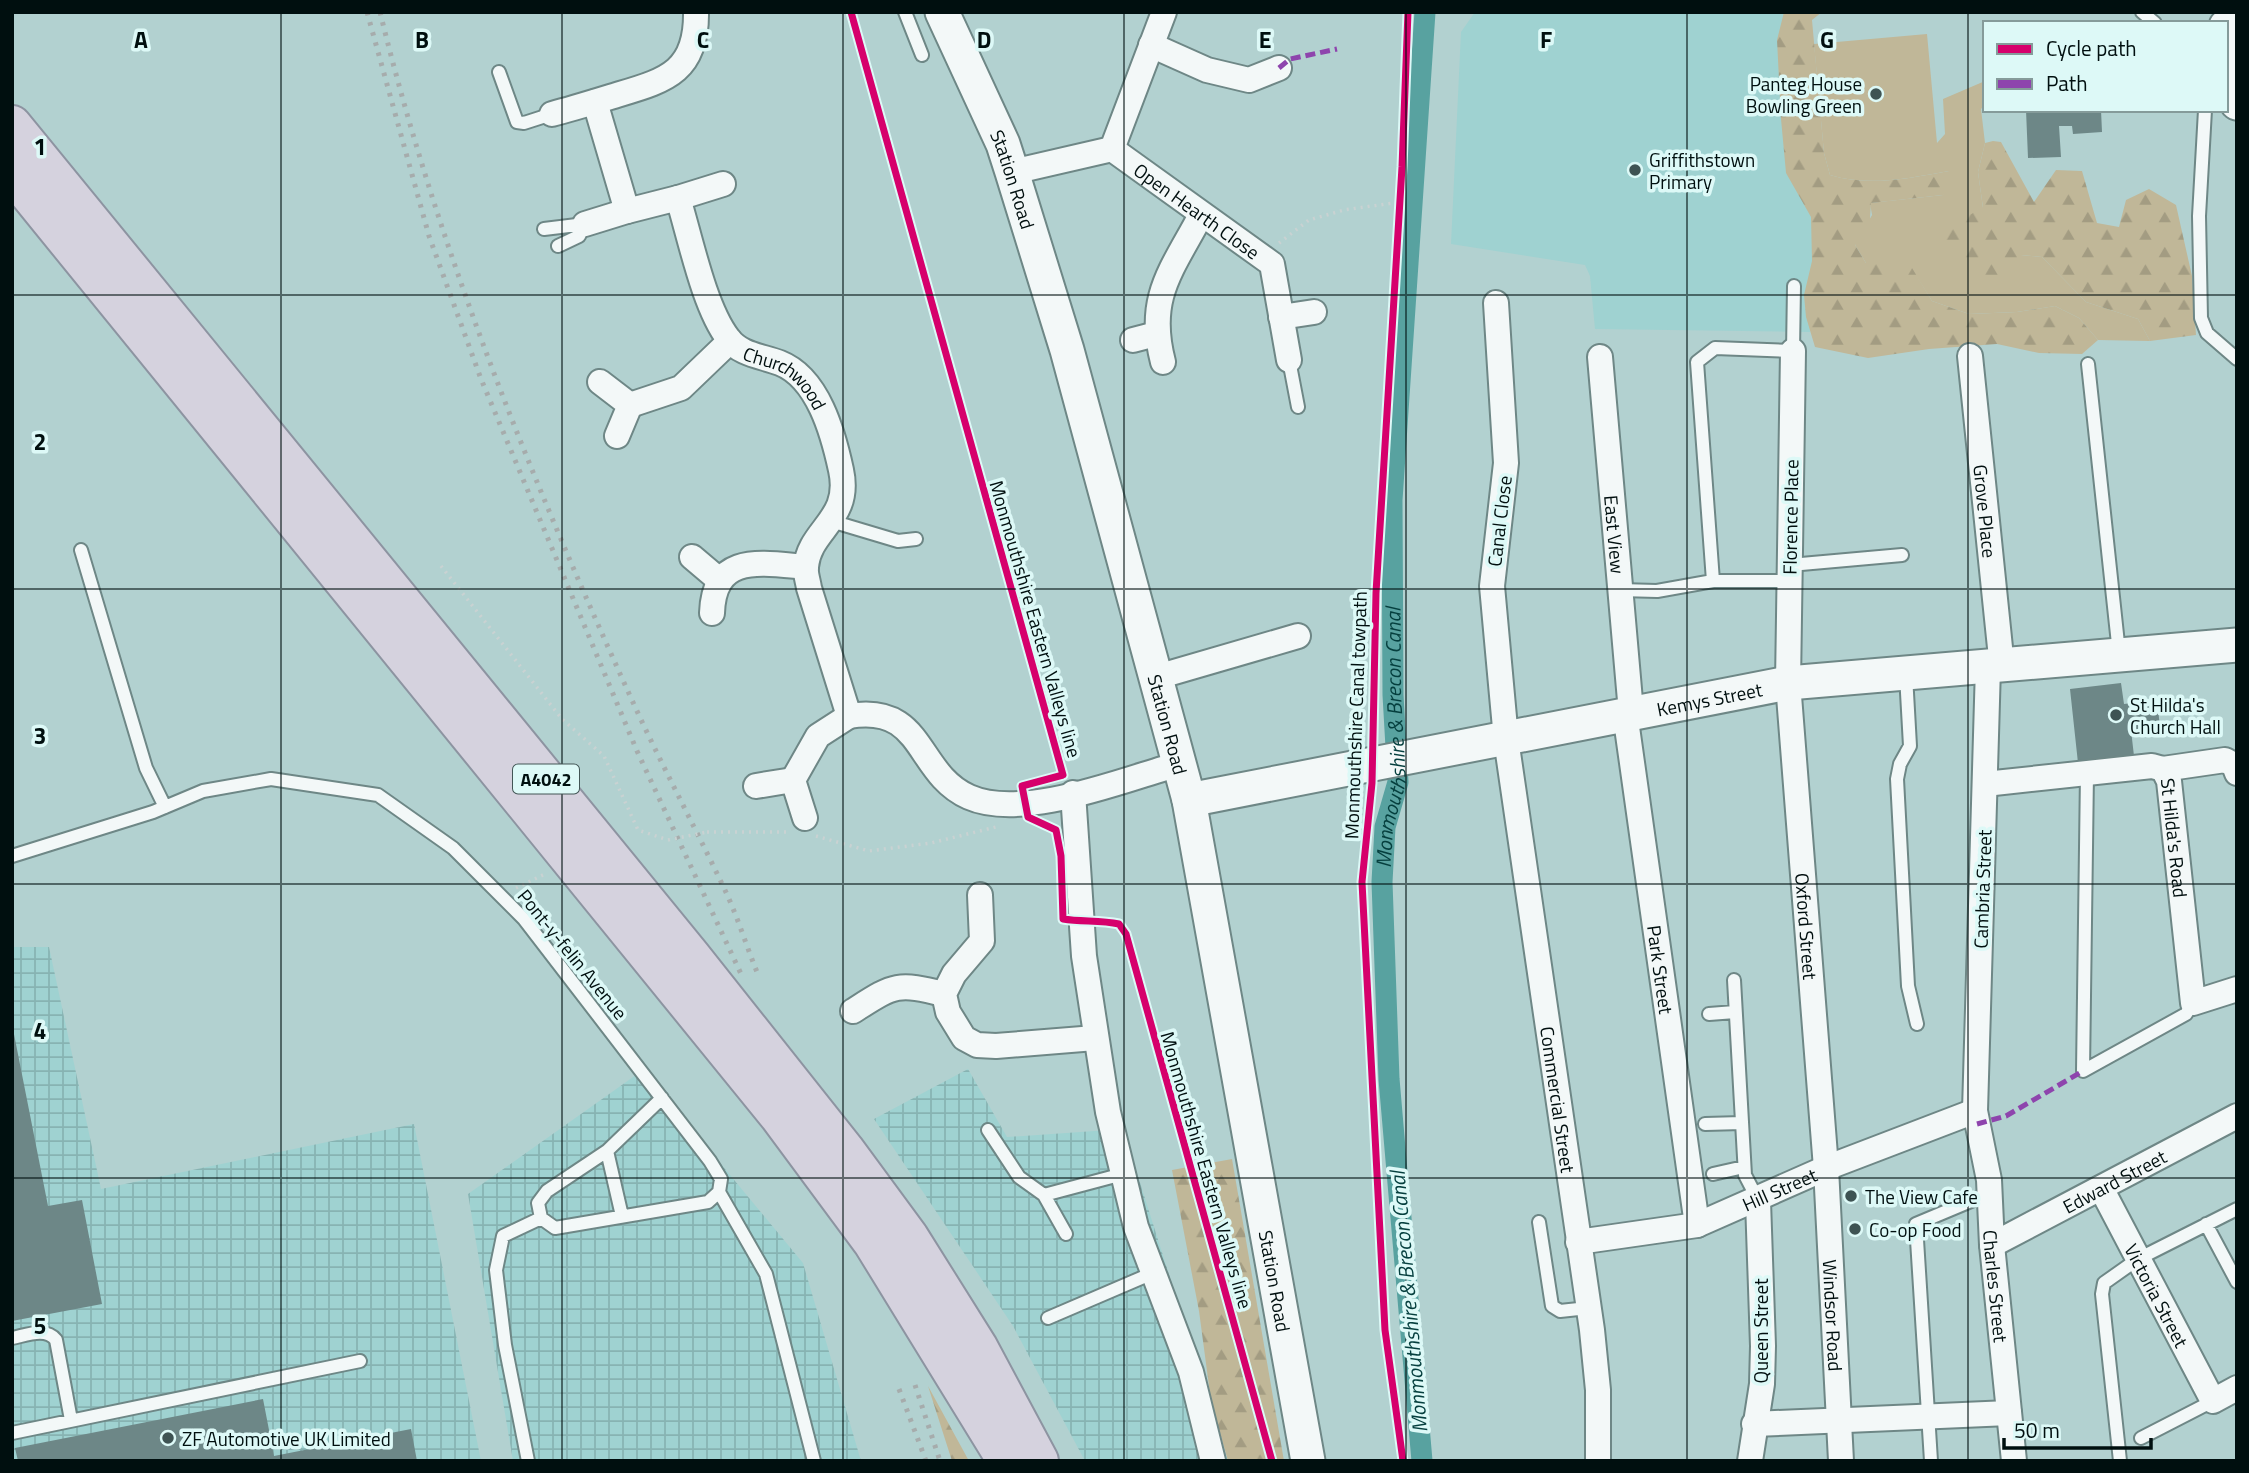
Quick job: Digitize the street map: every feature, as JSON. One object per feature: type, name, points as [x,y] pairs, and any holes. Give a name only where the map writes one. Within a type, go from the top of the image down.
[{"type":"highway","name":"A4042","points":[[12,125],[691,956],[845,1150],[909,1237],[978,1347],[1038,1461]]},
{"type":"highway","name":"A4042","points":[[12,173],[779,1116],[873,1243],[1007,1461]]},
{"type":"street","points":[[552,114],[664,81],[682,64],[693,44],[696,12]]},
{"type":"street","name":"Station Road","points":[[942,12],[1003,144],[1012,172],[1067,350],[1180,764],[1189,800],[1308,1461]]},
{"type":"street","points":[[1012,172],[1112,149],[1164,12]]},
{"type":"street","points":[[2228,39],[2237,103]]},
{"type":"street","points":[[1152,45],[1251,90],[1279,68]]},
{"type":"street","points":[[595,102],[626,211]]},
{"type":"street","name":"Open Hearth Close","points":[[1112,149],[1272,264],[1289,360]]},
{"type":"street","points":[[585,224],[723,184]]},
{"type":"street","name":"Churchwood","points":[[678,198],[717,321],[730,341],[748,354],[792,369],[808,384],[820,404],[841,471],[843,492],[839,510],[812,548],[806,567]]},
{"type":"street","points":[[1163,362],[1144,337],[1159,295],[1201,215]]},
{"type":"street","name":"Canal Close","points":[[1496,303],[1506,463],[1492,586],[1506,739]]},
{"type":"street","points":[[1281,317],[1314,312]]},
{"type":"street","points":[[617,436],[630,405],[681,388],[730,341]]},
{"type":"street","name":"Florence Place","points":[[1787,683],[1793,351]]},
{"type":"street","name":"Grove Place","points":[[1970,356],[1995,667]]},
{"type":"street","name":"East View","points":[[1600,357],[1628,713]]},
{"type":"street","points":[[600,382],[630,405]]},
{"type":"street","points":[[692,556],[718,579]]},
{"type":"street","points":[[712,613],[713,594],[718,579],[739,566],[806,567],[809,588],[849,716]]},
{"type":"street","points":[[1157,677],[1298,636]]},
{"type":"street","name":"Kemys Street","points":[[1189,800],[1787,683],[2237,645]]},
{"type":"street","name":"Cambria Street","points":[[1975,1111],[1985,784],[1995,667]]},
{"type":"street","name":"Oxford Street","points":[[1787,683],[1826,1168]]},
{"type":"street","points":[[804,828],[793,780],[818,736],[849,716],[868,713],[892,717],[919,742],[935,771],[950,786],[971,798],[1027,810],[1073,793],[1180,764]]},
{"type":"street","name":"Park Street","points":[[1628,713],[1697,1225]]},
{"type":"street","name":"Commercial Street","points":[[1506,739],[1588,1308],[1598,1390],[1598,1461]]},
{"type":"street","points":[[2163,769],[2225,760],[2234,765],[2237,773]]},
{"type":"street","name":"St Hilda's Road","points":[[1985,784],[2152,766],[2163,769],[2169,780],[2193,1003]]},
{"type":"street","points":[[756,786],[793,780]]},
{"type":"street","points":[[1073,793],[1077,881],[1095,1038],[1123,1174],[1136,1227],[1191,1372],[1213,1461]]},
{"type":"street","points":[[980,895],[982,941],[954,974],[944,994],[956,1028],[964,1038],[977,1045],[1095,1038]]},
{"type":"street","points":[[853,1011],[884,991],[902,985],[944,994]]},
{"type":"street","points":[[2193,1003],[2237,989]]},
{"type":"street","name":"Hill Street","points":[[1577,1242],[1697,1225],[1758,1201],[1826,1168],[1975,1111]]},
{"type":"street","name":"Charles Street","points":[[1975,1111],[1990,1194],[1992,1245],[2014,1461]]},
{"type":"street","name":"Edward Street","points":[[1992,1245],[2236,1117]]},
{"type":"street","name":"Windsor Road","points":[[1826,1168],[1841,1461]]},
{"type":"street","name":"Victoria Street","points":[[2101,1188],[2213,1401]]},
{"type":"street","name":"Queen Street","points":[[1750,1461],[1762,1384],[1758,1201]]},
{"type":"street","points":[[2213,1401],[2237,1388]]},
{"type":"street","points":[[1754,1424],[2009,1413]]},
{"type":"lane","points":[[905,12],[922,55]]},
{"type":"lane","points":[[499,72],[517,122],[524,123],[552,114]]},
{"type":"lane","points":[[2205,112],[2199,216],[2201,318],[2210,338],[2237,359]]},
{"type":"lane","points":[[544,229],[585,224]]},
{"type":"lane","points":[[558,246],[579,236],[585,224]]},
{"type":"lane","points":[[1713,581],[1697,362],[1715,348],[1793,351],[1794,286]]},
{"type":"lane","points":[[1289,360],[1298,407]]},
{"type":"lane","points":[[2088,364],[2119,656]]},
{"type":"lane","points":[[831,521],[898,541],[916,539]]},
{"type":"lane","points":[[81,551],[146,768],[165,807]]},
{"type":"lane","points":[[1620,590],[1657,591],[1902,555]]},
{"type":"lane","points":[[1906,674],[1910,746],[1900,764],[1897,779],[1908,986],[1917,1024]]},
{"type":"lane","points":[[2087,773],[2083,1071],[2186,1014],[2193,1003]]},
{"type":"lane","name":"Pont-y-felin Avenue","points":[[12,856],[165,807],[203,791],[271,779],[378,795],[453,848],[524,919],[710,1161],[721,1179],[719,1192],[766,1274],[814,1461]]},
{"type":"lane","points":[[1734,980],[1744,1167],[1758,1201]]},
{"type":"lane","points":[[1709,1014],[1735,1012]]},
{"type":"lane","points":[[662,1098],[607,1151],[547,1191],[538,1203],[541,1219],[555,1228],[708,1202],[719,1192]]},
{"type":"lane","points":[[1706,1124],[1742,1123]]},
{"type":"lane","points":[[988,1130],[1019,1177],[1044,1195],[1066,1234]]},
{"type":"lane","points":[[607,1151],[622,1216]]},
{"type":"lane","points":[[1713,1174],[1744,1167]]},
{"type":"lane","points":[[1044,1195],[1123,1174]]},
{"type":"lane","points":[[1931,1461],[1916,1224],[1990,1194]]},
{"type":"lane","points":[[2120,1461],[2102,1294],[2104,1283],[2138,1259],[2237,1209]]},
{"type":"lane","points":[[528,1461],[505,1345],[496,1270],[503,1236],[541,1219]]},
{"type":"lane","points":[[1539,1222],[1552,1306],[1560,1311],[1588,1308]]},
{"type":"lane","points":[[2206,1224],[2237,1282]]},
{"type":"lane","points":[[1048,1318],[1153,1273]]},
{"type":"lane","points":[[12,1338],[44,1332],[52,1334],[56,1340],[71,1420]]},
{"type":"lane","points":[[12,1433],[360,1361]]},
{"type":"lane","points":[[2141,1438],[2213,1401]]},
{"type":"path","points":[[1399,215],[1401,190]]},
{"type":"path","points":[[1265,260],[1273,247],[1309,220],[1344,210],[1400,202]]},
{"type":"path","points":[[441,566],[562,719],[604,756],[638,830],[668,840],[707,832],[804,828],[869,851],[894,850],[1009,824],[1027,810]]},
{"type":"path","points":[[501,895],[549,872]]},
{"type":"shaded area","name":"Griffithstown Primary","points":[[1475,12],[1799,12],[1819,270],[1810,332],[1595,329],[1590,276],[1585,265],[1451,244],[1461,32]]},
{"type":"shaded area","points":[[12,947],[49,947],[101,1189],[414,1124],[481,1461],[12,1461]]},
{"type":"shaded area","points":[[968,1069],[1007,1137],[1123,1129],[1228,1461],[1085,1461],[1013,1326],[874,1119]]},
{"type":"shaded area","points":[[643,1070],[803,1263],[861,1461],[513,1461],[468,1194]]},
{"type":"green space","points":[[1784,12],[1822,12],[1812,20],[1824,153],[1830,175],[1875,181],[1949,171],[1963,179],[1943,195],[1871,203],[1869,235],[1855,245],[1866,263],[1909,263],[1932,301],[1969,314],[2017,312],[2055,306],[2079,318],[2098,340],[2082,354],[2039,353],[1997,344],[1929,349],[1868,358],[1815,347],[1806,317],[1804,295],[1812,261],[1811,217],[1786,173],[1781,119],[1777,40]]},
{"type":"green space","points":[[1927,34],[1937,143],[1945,134],[1943,99],[1983,82],[1981,109],[1985,143],[1978,172],[1983,208],[2021,255],[2042,257],[2086,302],[2138,319],[2150,341],[2098,340],[2079,318],[2055,306],[2017,312],[1969,314],[1932,301],[1908,263],[1866,263],[1855,245],[1872,215],[1870,203],[1943,195],[1949,171],[1874,181],[1830,175],[1824,153],[1814,44]]},
{"type":"green space","points":[[2001,142],[2034,202],[2056,170],[2082,171],[2097,223],[2119,227],[2126,200],[2149,189],[2176,205],[2192,276],[2196,335],[2150,341],[2138,319],[2086,302],[2042,257],[2021,255],[1997,284],[1974,275],[1946,254],[1942,229],[1983,208],[1978,172],[1985,143]]},
{"type":"green space","points":[[1232,1159],[1284,1461],[1228,1461],[1211,1401],[1199,1311],[1172,1170]]},
{"type":"green space","points":[[928,1386],[969,1461],[952,1461]]},
{"type":"building","points":[[2026,112],[2101,112],[2102,132],[2073,134],[2072,126],[2059,126],[2061,157],[2028,158]]},
{"type":"building","name":"St Hilda's Church Hall","points":[[2121,683],[2124,704],[2157,700],[2160,727],[2131,730],[2134,756],[2078,763],[2070,689]]},
{"type":"building","points":[[12,1024],[48,1206],[82,1200],[102,1304],[12,1321]]},
{"type":"building","name":"ZF Automotive UK Limited","points":[[263,1399],[274,1456],[411,1429],[417,1461],[18,1461],[15,1448]]},
{"type":"waterway","name":"Monmouthshire & Brecon Canal","points":[[1422,1461],[1389,1079],[1382,882],[1385,827],[1398,782],[1393,695],[1392,500],[1425,12]]},
{"type":"railway","points":[[367,12],[429,236],[481,379],[637,751],[742,976]]},
{"type":"railway","points":[[380,12],[429,188],[458,275],[522,446],[631,698],[729,898],[757,972]]},
{"type":"railway","points":[[915,1385],[940,1461]]},
{"type":"railway","points":[[899,1389],[926,1461]]},
{"type":"marked path","points":[[1279,68],[1290,59],[1337,49]]},
{"type":"marked path","points":[[1977,1124],[2006,1116],[2083,1071]]},
{"type":"cycle path","name":"Monmouthshire Eastern Valleys line","points":[[851,12],[1063,775],[1022,786],[1028,817],[1056,830],[1061,856],[1063,919],[1119,924],[1126,934],[1272,1461]]},
{"type":"cycle path","name":"Monmouthshire Canal towpath","points":[[1403,1461],[1385,1330],[1362,882],[1372,783],[1376,593],[1402,167],[1408,12]]},
{"type":"place","name":"Panteg House Bowling Green","points":[[1876,94]]},
{"type":"place","name":"Griffithstown Primary","points":[[1635,170]]},
{"type":"place","name":"St Hilda's Church Hall","points":[[2116,715]]},
{"type":"place","name":"The View Cafe","points":[[1851,1196]]},
{"type":"place","name":"Co-op Food","points":[[1855,1229]]},
{"type":"place","name":"ZF Automotive UK Limited","points":[[168,1438]]}]
